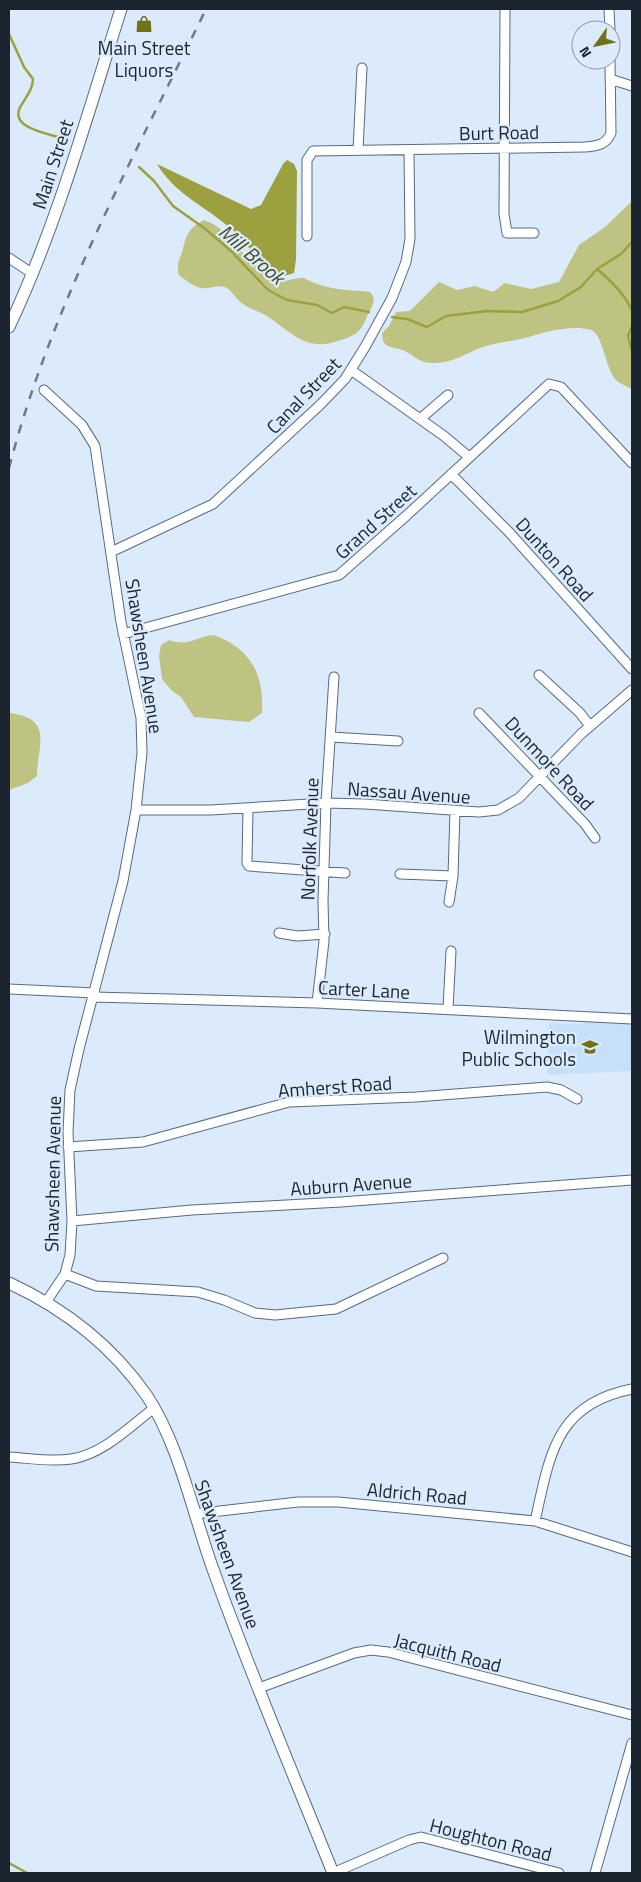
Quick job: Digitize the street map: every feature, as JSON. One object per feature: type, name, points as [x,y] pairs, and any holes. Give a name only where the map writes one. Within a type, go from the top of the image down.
[{"type":"main road","name":"Main Street","points":[[9,327],[33,274],[122,9]]},
{"type":"main road","points":[[9,1283],[46,1302]]},
{"type":"main road","name":"Shawsheen Avenue","points":[[46,1302],[82,1326],[111,1352],[131,1374],[154,1408],[171,1445],[194,1514],[258,1688],[333,1873]]},
{"type":"street","points":[[506,9],[504,214],[507,233],[534,233]]},
{"type":"street","points":[[358,150],[362,68]]},
{"type":"street","name":"Burt Road","points":[[307,236],[307,160],[310,153],[317,150],[585,147],[603,144],[611,133],[610,70]]},
{"type":"street","points":[[610,79],[632,86]]},
{"type":"street","name":"Canal Street","points":[[111,552],[213,504],[326,400],[351,370],[392,298],[406,262],[410,239],[409,150]]},
{"type":"street","points":[[9,258],[33,274]]},
{"type":"street","points":[[351,370],[420,419],[469,457]]},
{"type":"street","name":"Grand Street","points":[[123,634],[338,575],[546,386],[553,383],[561,387],[632,463]]},
{"type":"street","name":"Shawsheen Avenue","points":[[44,390],[82,425],[95,446],[123,634],[142,729],[141,765],[136,810],[118,900],[72,1076],[68,1148],[72,1221],[70,1255],[65,1274],[46,1302]]},
{"type":"street","points":[[420,419],[448,395]]},
{"type":"street","name":"Dunton Road","points":[[451,474],[508,531],[558,589],[632,669]]},
{"type":"street","points":[[539,675],[580,713],[590,726]]},
{"type":"street","name":"Norfolk Avenue","points":[[317,1003],[325,934],[326,803],[334,677]]},
{"type":"street","name":"Nassau Avenue","points":[[136,810],[248,809],[326,803],[489,812],[505,808],[519,798],[590,726],[632,690]]},
{"type":"street","name":"Dunmore Road","points":[[478,713],[541,776],[590,829],[595,838]]},
{"type":"street","points":[[330,737],[398,741]]},
{"type":"street","points":[[248,809],[248,866],[345,873]]},
{"type":"street","points":[[449,902],[454,876],[455,811]]},
{"type":"street","points":[[400,874],[454,876]]},
{"type":"street","points":[[280,933],[297,936],[325,934]]},
{"type":"street","points":[[448,1010],[451,951]]},
{"type":"street","name":"Carter Lane","points":[[9,989],[94,995],[317,1003],[632,1019]]},
{"type":"street","name":"Amherst Road","points":[[68,1148],[143,1142],[289,1102],[416,1097],[547,1087],[561,1090],[577,1098]]},
{"type":"street","name":"Auburn Avenue","points":[[72,1221],[192,1210],[341,1202],[632,1180]]},
{"type":"street","points":[[65,1274],[96,1286],[198,1292],[255,1313],[274,1315],[336,1309],[443,1258]]},
{"type":"street","points":[[535,1521],[551,1451],[563,1428],[575,1415],[596,1400],[632,1389]]},
{"type":"street","points":[[9,1457],[63,1460],[82,1456],[114,1438],[154,1408]]},
{"type":"street","name":"Aldrich Road","points":[[194,1514],[285,1503],[325,1501],[535,1521],[632,1552]]},
{"type":"street","name":"Jacquith Road","points":[[258,1688],[348,1655],[371,1650],[388,1652],[632,1715]]},
{"type":"street","points":[[595,1873],[632,1743]]},
{"type":"street","name":"Houghton Road","points":[[333,1873],[409,1840],[424,1837],[559,1873]]},
{"type":"shaded area","points":[[287,160],[294,164],[297,171],[296,259],[294,273],[281,277],[259,260],[236,233],[172,183],[157,164],[251,209],[261,205]]},
{"type":"shaded area","name":"Wilmington Public Schools","points":[[585,1011],[629,1013],[632,1011],[632,1071],[547,1075],[549,1023],[583,1024]]},
{"type":"green space","points":[[632,201],[632,389],[616,380],[612,375],[601,344],[595,333],[591,330],[576,328],[546,332],[489,345],[440,363],[423,362],[402,350],[385,344],[382,333],[389,326],[396,312],[410,311],[439,282],[457,290],[475,286],[493,292],[505,283],[531,289],[559,282],[579,245],[605,227]]},
{"type":"green space","points":[[204,220],[215,225],[225,233],[250,261],[270,276],[285,280],[304,278],[329,287],[370,292],[374,299],[362,327],[353,335],[341,340],[320,344],[311,343],[302,340],[267,316],[246,306],[227,288],[220,286],[201,288],[189,283],[179,275],[178,263],[188,233],[194,226]]},
{"type":"green space","points":[[214,635],[237,648],[253,665],[261,686],[262,713],[249,722],[194,717],[181,697],[171,690],[162,679],[159,656],[161,645],[169,640],[187,642]]},
{"type":"green space","points":[[9,713],[23,716],[33,721],[38,727],[40,744],[37,776],[28,783],[9,790]]},
{"type":"waterway","name":"Mill Brook","points":[[9,34],[24,67],[33,79],[31,89],[18,112],[20,119],[32,129],[65,139]]},
{"type":"waterway","name":"Mill Brook","points":[[139,167],[154,181],[173,206],[204,228],[231,251],[268,290],[287,300],[317,305],[332,313],[344,307],[369,312]]},
{"type":"waterway","name":"Mill Brook","points":[[392,317],[407,319],[427,327],[446,316],[487,311],[522,312],[558,301],[581,287],[597,269],[621,254],[632,242]]},
{"type":"waterway","points":[[597,269],[622,293],[632,311]]},
{"type":"waterway","points":[[632,326],[628,336],[632,351]]},
{"type":"waterway","points":[[9,1863],[27,1873]]},
{"type":"railway","points":[[9,468],[47,349],[71,291],[123,177],[206,9]]},
{"type":"place","name":"Main Street Liquors","points":[[144,24]]},
{"type":"place","name":"Wilmington Public Schools","points":[[590,1047]]}]
